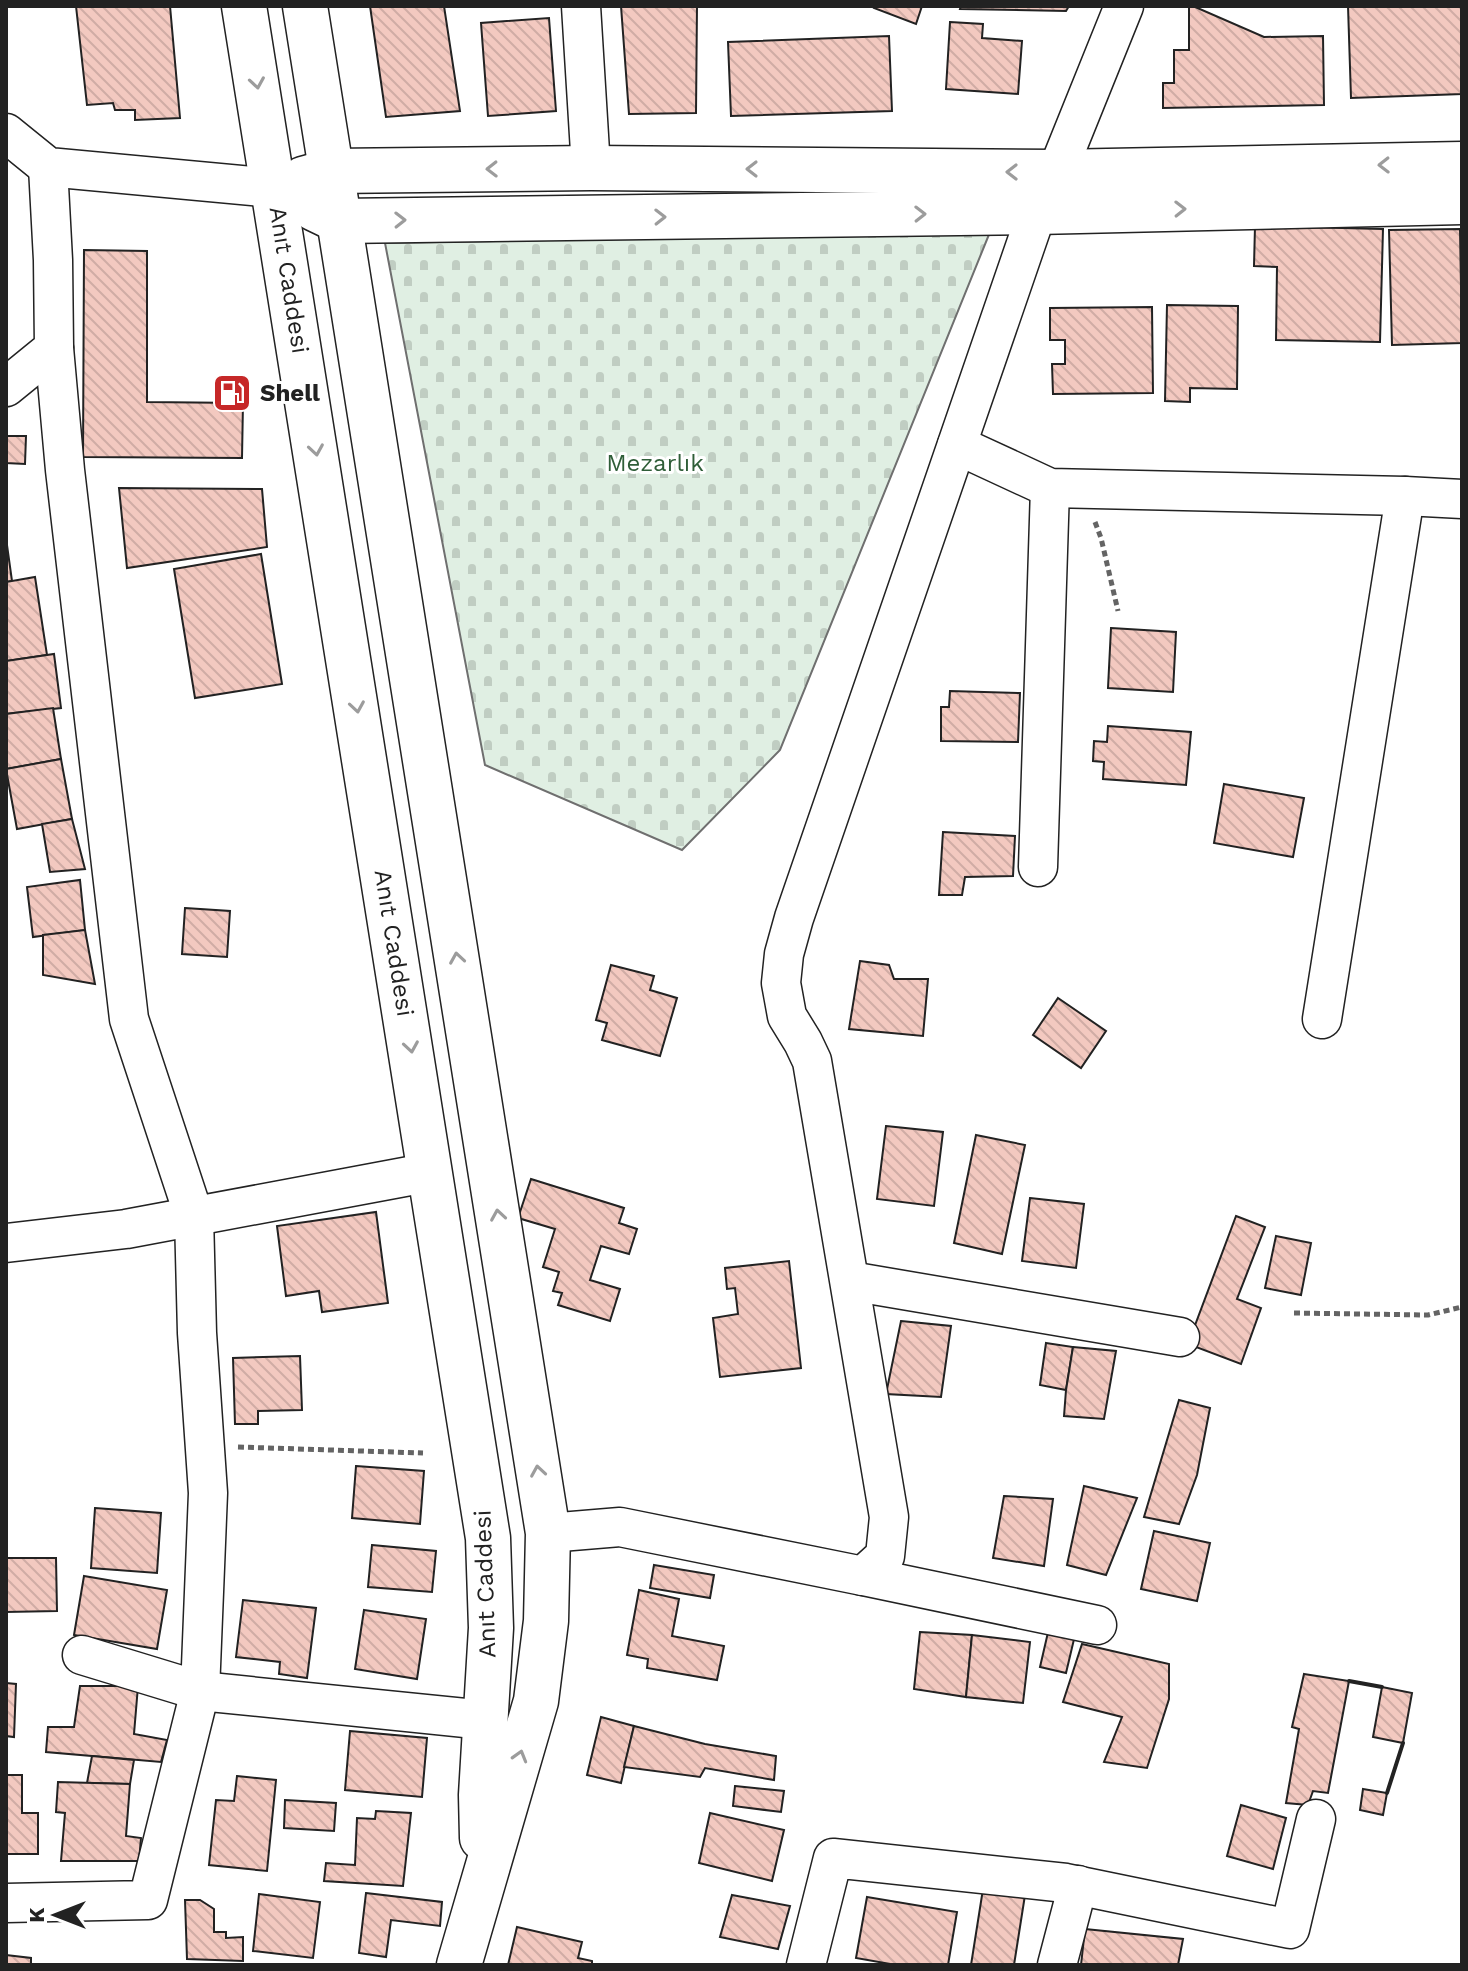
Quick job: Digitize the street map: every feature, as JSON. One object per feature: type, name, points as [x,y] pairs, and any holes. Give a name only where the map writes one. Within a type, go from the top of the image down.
[{"type":"main road","name":"Anıt Caddesi","points":[[244,6],[488,1538],[491,1628],[481,1795],[483,1885]]},
{"type":"main road","points":[[305,6],[548,1533],[546,1621],[536,1701],[459,1965]]},
{"type":"main road","points":[[274,188],[332,171],[591,168],[1057,172],[1462,164]]},
{"type":"main road","points":[[274,188],[340,221],[1037,212],[1462,202]]},
{"type":"street","points":[[581,6],[591,168]]},
{"type":"street","points":[[1057,172],[1124,6]]},
{"type":"street","points":[[6,133],[48,167],[274,188]]},
{"type":"street","points":[[6,1903],[148,1900],[200,1691],[208,1493],[197,1333],[194,1216],[129,1019],[65,470],[54,348],[48,167]]},
{"type":"street","points":[[863,1576],[885,1556],[889,1517],[812,1061],[787,1016],[781,983],[784,954],[1037,212]]},
{"type":"street","points":[[6,387],[54,348]]},
{"type":"street","points":[[957,445],[1065,488],[1462,499]]},
{"type":"street","points":[[1038,867],[1065,488]]},
{"type":"street","points":[[1322,1019],[1405,496]]},
{"type":"street","points":[[6,1243],[126,1229],[431,1172]]},
{"type":"street","points":[[850,1281],[1180,1337]]},
{"type":"street","points":[[548,1533],[620,1527],[1097,1625]]},
{"type":"street","points":[[82,1655],[200,1691],[485,1720]]},
{"type":"street","points":[[806,1965],[833,1858],[1078,1885],[1290,1929],[1316,1819]]},
{"type":"street","points":[[1057,1965],[1078,1885]]},
{"type":"path","points":[[1065,488],[1101,538],[1118,611]]},
{"type":"path","points":[[1294,1313],[1428,1315],[1462,1307]]},
{"type":"path","points":[[205,1445],[423,1453]]},
{"type":"green space","name":"Mezarlık","points":[[990,232],[780,750],[682,850],[485,765],[385,243]]},
{"type":"building","points":[[76,6],[170,6],[180,118],[135,120],[135,110],[115,110],[113,103],[87,105]]},
{"type":"building","points":[[370,6],[444,6],[460,111],[386,117]]},
{"type":"building","points":[[621,6],[697,6],[696,113],[629,114]]},
{"type":"building","points":[[875,6],[922,6],[916,24]]},
{"type":"building","points":[[961,6],[1069,6],[1066,11],[960,9]]},
{"type":"building","points":[[1189,6],[1264,37],[1323,36],[1324,105],[1163,108],[1163,83],[1174,83],[1174,50],[1189,50]]},
{"type":"building","points":[[1348,6],[1462,6],[1462,94],[1351,98]]},
{"type":"building","points":[[549,18],[556,111],[488,116],[481,23]]},
{"type":"building","points":[[950,22],[983,24],[982,38],[1022,41],[1018,94],[946,89]]},
{"type":"building","points":[[889,36],[892,111],[731,116],[728,42]]},
{"type":"building","points":[[1255,226],[1383,229],[1380,342],[1276,340],[1277,267],[1254,266]]},
{"type":"building","points":[[1460,229],[1462,343],[1392,345],[1389,230]]},
{"type":"building","points":[[84,250],[147,251],[147,402],[243,403],[242,458],[83,457]]},
{"type":"building","points":[[1167,305],[1238,306],[1237,389],[1190,388],[1190,402],[1165,401]]},
{"type":"building","points":[[1152,307],[1153,393],[1053,394],[1052,364],[1065,364],[1065,340],[1050,340],[1050,308]]},
{"type":"building","points":[[6,436],[26,436],[25,464],[6,463]]},
{"type":"building","points":[[119,488],[262,489],[267,547],[127,568]]},
{"type":"building","points":[[6,538],[12,581],[6,582]]},
{"type":"building","points":[[261,554],[282,684],[195,698],[174,569]]},
{"type":"building","points":[[35,577],[47,655],[6,661],[6,582]]},
{"type":"building","points":[[1111,628],[1176,632],[1173,692],[1108,688]]},
{"type":"building","points":[[54,654],[61,708],[6,714],[6,661]]},
{"type":"building","points":[[950,691],[1020,693],[1018,742],[941,741],[941,707],[949,707]]},
{"type":"building","points":[[53,708],[61,759],[6,769],[6,714]]},
{"type":"building","points":[[1108,726],[1191,732],[1186,785],[1103,779],[1104,762],[1093,761],[1094,741],[1107,742]]},
{"type":"building","points":[[61,759],[72,819],[17,829],[6,769]]},
{"type":"building","points":[[1224,784],[1304,798],[1293,857],[1214,843]]},
{"type":"building","points":[[72,819],[85,869],[50,872],[42,824]]},
{"type":"building","points":[[943,832],[1015,836],[1013,876],[965,877],[962,895],[939,895]]},
{"type":"building","points":[[80,880],[85,930],[33,937],[27,887]]},
{"type":"building","points":[[185,908],[230,911],[227,957],[182,954]]},
{"type":"building","points":[[85,930],[95,984],[43,975],[43,935]]},
{"type":"building","points":[[860,961],[889,965],[894,979],[928,979],[923,1036],[849,1029]]},
{"type":"building","points":[[611,965],[654,976],[650,990],[677,998],[660,1056],[602,1040],[607,1023],[596,1020]]},
{"type":"building","points":[[1058,998],[1106,1031],[1081,1068],[1033,1035]]},
{"type":"building","points":[[886,1126],[943,1132],[934,1206],[877,1199]]},
{"type":"building","points":[[976,1135],[1025,1145],[1002,1254],[954,1243]]},
{"type":"building","points":[[531,1179],[624,1208],[619,1223],[637,1229],[629,1254],[601,1246],[590,1280],[620,1289],[610,1321],[558,1305],[562,1293],[553,1291],[559,1272],[543,1267],[555,1229],[518,1218]]},
{"type":"building","points":[[1030,1198],[1084,1204],[1076,1268],[1022,1261]]},
{"type":"building","points":[[376,1212],[388,1303],[322,1312],[319,1291],[286,1296],[277,1226]]},
{"type":"building","points":[[1236,1216],[1265,1227],[1237,1299],[1261,1308],[1241,1364],[1188,1344]]},
{"type":"building","points":[[1276,1236],[1311,1243],[1301,1295],[1265,1288]]},
{"type":"building","points":[[789,1261],[801,1368],[720,1377],[713,1318],[738,1314],[735,1288],[727,1289],[725,1268]]},
{"type":"building","points":[[901,1321],[951,1326],[941,1397],[886,1394]]},
{"type":"building","points":[[1046,1343],[1073,1347],[1066,1390],[1040,1385]]},
{"type":"building","points":[[1073,1347],[1116,1351],[1104,1419],[1064,1416]]},
{"type":"building","points":[[300,1356],[302,1410],[258,1411],[258,1424],[235,1424],[233,1358]]},
{"type":"building","points":[[1179,1400],[1210,1408],[1197,1475],[1179,1524],[1144,1517]]},
{"type":"building","points":[[356,1466],[424,1471],[420,1524],[352,1518]]},
{"type":"building","points":[[1084,1486],[1137,1498],[1106,1575],[1067,1565]]},
{"type":"building","points":[[1004,1496],[1053,1499],[1044,1566],[993,1558]]},
{"type":"building","points":[[95,1508],[161,1513],[157,1573],[91,1568]]},
{"type":"building","points":[[1154,1531],[1210,1543],[1197,1601],[1141,1589]]},
{"type":"building","points":[[372,1545],[436,1551],[432,1592],[368,1587]]},
{"type":"building","points":[[6,1558],[56,1558],[57,1611],[6,1612]]},
{"type":"building","points":[[654,1565],[714,1575],[710,1598],[650,1588]]},
{"type":"building","points":[[84,1576],[167,1590],[157,1649],[74,1635]]},
{"type":"building","points":[[639,1590],[679,1599],[672,1636],[724,1646],[717,1680],[647,1668],[648,1659],[627,1655]]},
{"type":"building","points":[[243,1600],[316,1608],[307,1678],[279,1674],[280,1662],[236,1657]]},
{"type":"building","points":[[364,1610],[426,1619],[417,1679],[355,1669]]},
{"type":"building","points":[[1049,1628],[1075,1635],[1066,1673],[1040,1667]]},
{"type":"building","points":[[920,1632],[972,1635],[966,1697],[914,1689]]},
{"type":"building","points":[[972,1635],[1030,1642],[1023,1703],[966,1697]]},
{"type":"building","points":[[1082,1644],[1169,1664],[1169,1699],[1147,1768],[1104,1762],[1122,1717],[1063,1702]]},
{"type":"building","points":[[1304,1674],[1349,1681],[1328,1793],[1313,1791],[1308,1805],[1286,1803],[1299,1729],[1292,1727]]},
{"type":"building","points":[[6,1683],[16,1684],[14,1737],[6,1736]]},
{"type":"building","points":[[80,1686],[138,1686],[134,1734],[167,1740],[161,1762],[46,1752],[48,1727],[74,1727]]},
{"type":"building","points":[[1382,1687],[1412,1693],[1403,1743],[1373,1737]]},
{"type":"building","points":[[601,1717],[634,1726],[621,1783],[587,1775]]},
{"type":"building","points":[[634,1726],[705,1744],[776,1756],[774,1780],[705,1768],[700,1777],[624,1767]]},
{"type":"building","points":[[350,1731],[427,1738],[422,1797],[345,1790]]},
{"type":"building","points":[[92,1756],[134,1760],[130,1784],[87,1783]]},
{"type":"building","points":[[6,1775],[22,1775],[22,1813],[38,1813],[38,1854],[6,1854]]},
{"type":"building","points":[[237,1776],[276,1780],[267,1871],[209,1865],[216,1800],[234,1801]]},
{"type":"building","points":[[58,1782],[130,1784],[126,1836],[141,1838],[139,1861],[61,1861],[65,1813],[56,1812]]},
{"type":"building","points":[[735,1786],[784,1791],[781,1812],[733,1806]]},
{"type":"building","points":[[1363,1789],[1387,1793],[1383,1815],[1360,1810]]},
{"type":"building","points":[[285,1800],[336,1803],[334,1831],[284,1828]]},
{"type":"building","points":[[1241,1805],[1286,1818],[1273,1869],[1227,1856]]},
{"type":"building","points":[[376,1811],[411,1813],[403,1886],[324,1881],[326,1863],[355,1865],[357,1818],[375,1819]]},
{"type":"building","points":[[710,1813],[784,1830],[772,1881],[699,1863]]},
{"type":"building","points":[[983,1889],[1025,1895],[1014,1965],[971,1965]]},
{"type":"building","points":[[366,1893],[442,1902],[440,1926],[391,1920],[386,1957],[359,1953]]},
{"type":"building","points":[[259,1894],[320,1902],[313,1958],[253,1951]]},
{"type":"building","points":[[732,1895],[790,1906],[778,1949],[720,1937]]},
{"type":"building","points":[[867,1897],[957,1912],[948,1965],[896,1965],[856,1958]]},
{"type":"building","points":[[185,1900],[200,1900],[214,1909],[214,1932],[226,1932],[226,1938],[243,1937],[243,1961],[187,1959]]},
{"type":"building","points":[[517,1927],[582,1942],[578,1958],[592,1961],[592,1965],[508,1965]]},
{"type":"building","points":[[1085,1929],[1183,1939],[1178,1965],[1081,1965]]},
{"type":"building","points":[[6,1955],[31,1958],[31,1965],[6,1965]]},
{"type":"wall","points":[[1349,1681],[1382,1687]]},
{"type":"wall","points":[[1387,1793],[1403,1743]]},
{"type":"place","name":"Shell","points":[[232,393]]}]
